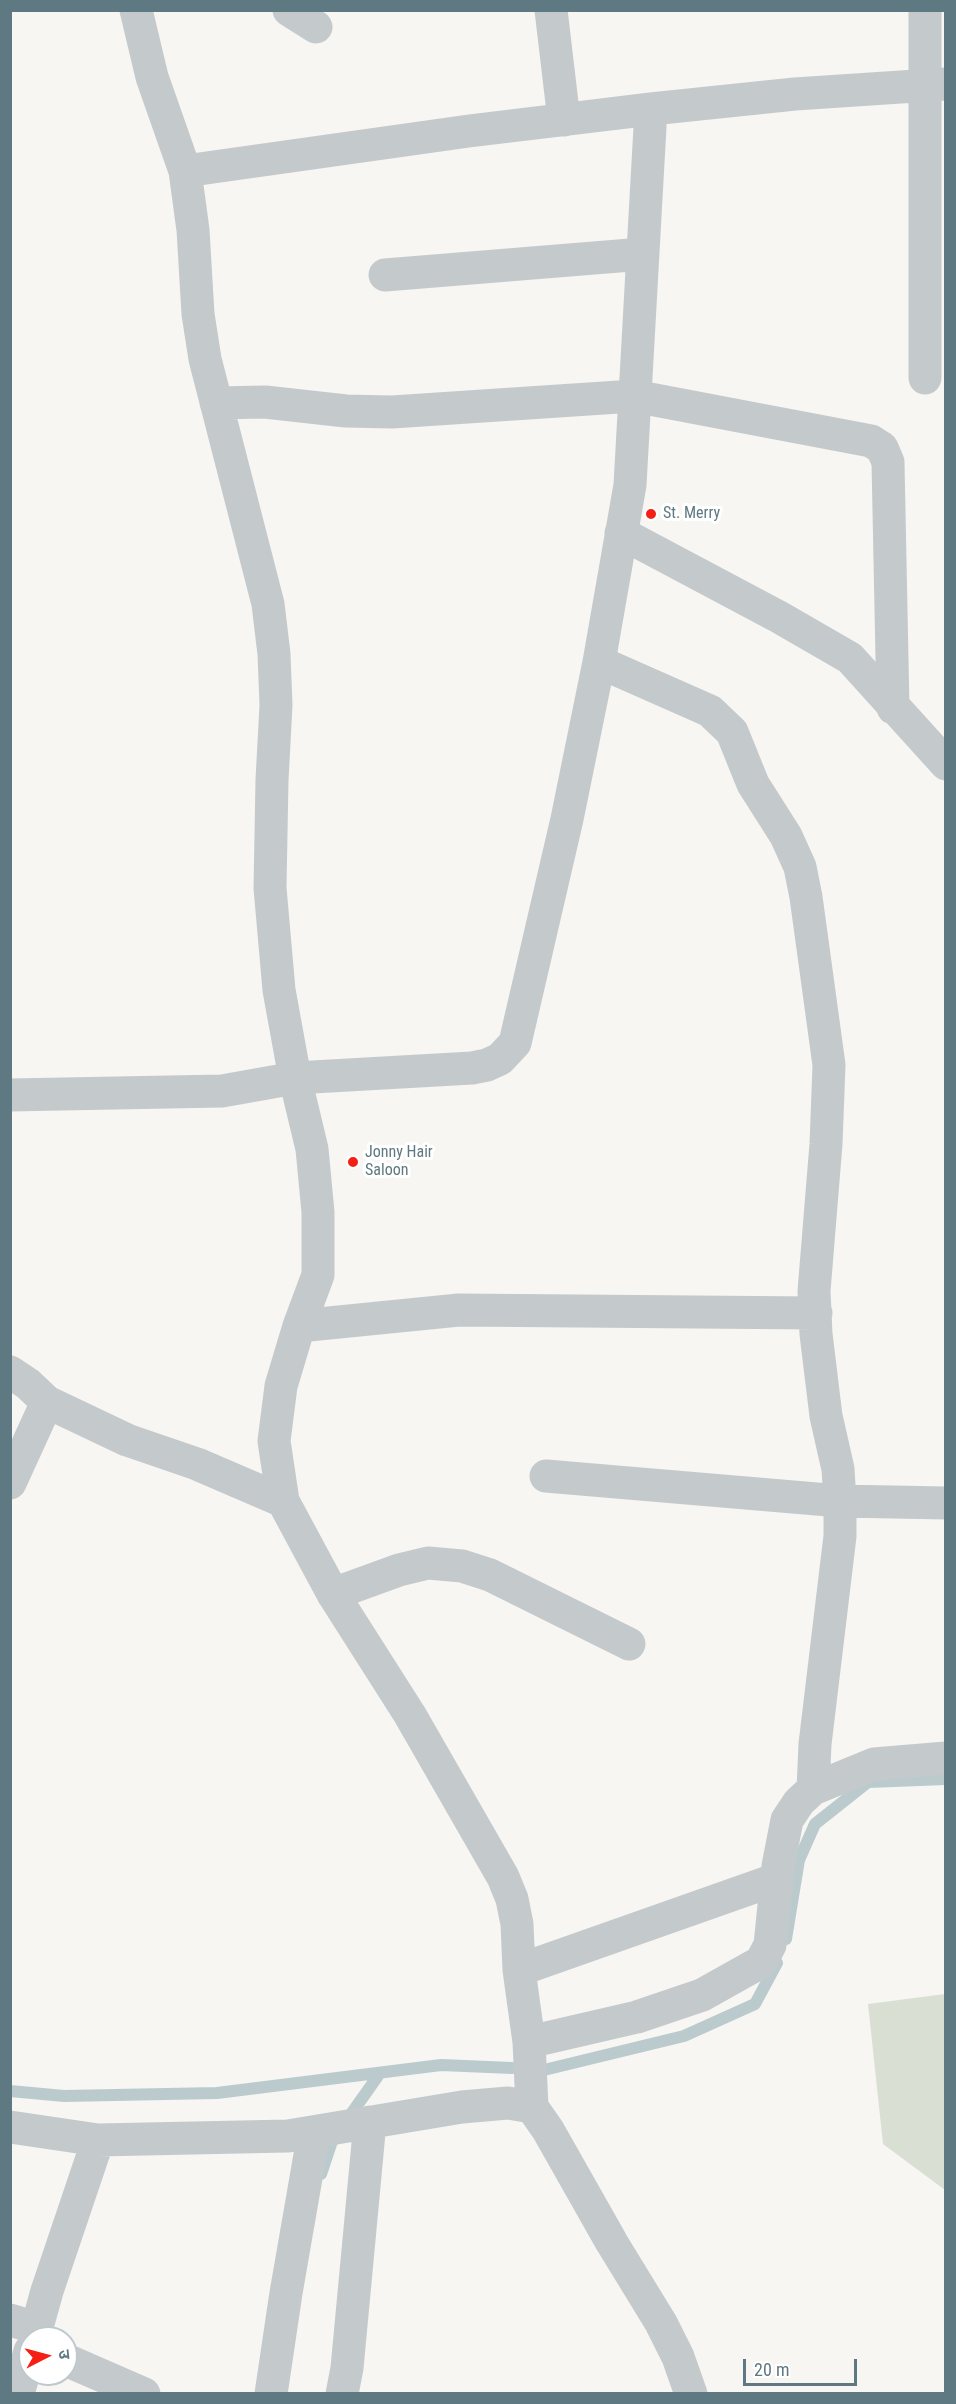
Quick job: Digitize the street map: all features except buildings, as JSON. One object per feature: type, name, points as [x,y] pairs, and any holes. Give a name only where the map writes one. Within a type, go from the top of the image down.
[{"type":"street","points":[[136,10],[152,77],[185,171],[194,230],[198,314],[205,359],[268,604],[274,654],[276,705],[270,888],[279,990],[295,1078],[312,1149],[318,1222],[318,1275],[299,1326],[281,1386],[274,1441],[284,1501],[333,1594],[410,1715],[503,1877],[512,1899],[517,1924],[519,1970],[529,2042],[532,2107],[548,2130],[612,2243],[661,2323],[678,2357],[691,2394]]},
{"type":"street","points":[[551,10],[564,120]]},
{"type":"street","points":[[925,10],[935,84],[925,378]]},
{"type":"street","points":[[185,171],[651,109],[795,94],[935,84]]},
{"type":"street","points":[[10,1095],[222,1091],[295,1078],[472,1068],[500,1059],[515,1043],[562,841],[630,485],[651,109]]},
{"type":"street","points":[[385,275],[643,254]]},
{"type":"street","points":[[216,403],[265,402],[346,411],[392,412],[634,396],[871,441],[882,448],[888,462],[893,708]]},
{"type":"street","points":[[621,533],[779,617],[850,658],[945,764]]},
{"type":"street","points":[[598,662],[710,711],[732,732],[753,784],[786,836],[800,867],[806,897],[829,1065],[826,1144],[814,1291],[826,1416],[838,1469],[840,1501],[840,1536],[815,1744],[813,1789]]},
{"type":"street","points":[[299,1326],[459,1310],[816,1313]]},
{"type":"street","points":[[10,1372],[28,1384],[47,1402],[127,1440],[197,1464],[284,1501]]},
{"type":"street","points":[[10,1483],[47,1402]]},
{"type":"street","points":[[546,1476],[840,1501],[945,1503]]},
{"type":"street","points":[[333,1594],[399,1570],[428,1563],[462,1566],[490,1575],[629,1644]]},
{"type":"street","points":[[815,1744],[874,1764]]},
{"type":"street","points":[[529,2042],[637,2017],[702,1995],[761,1962],[770,1945],[777,1879],[787,1820],[799,1802],[813,1789],[874,1764],[945,1758]]},
{"type":"street","points":[[519,1970],[777,1879]]},
{"type":"street","points":[[10,2127],[98,2140],[288,2136],[462,2107],[508,2103],[532,2107]]},
{"type":"street","points":[[342,2394],[347,2368],[370,2122]]},
{"type":"street","points":[[271,2394],[314,2132]]},
{"type":"street","points":[[31,2326],[98,2140]]},
{"type":"street","points":[[78,2365],[144,2394]]},
{"type":"shaded area","points":[[946,1994],[945,2190],[883,2144],[868,2004]]},
{"type":"waterway","points":[[786,1939],[799,1860],[815,1824],[868,1782],[946,1779]]},
{"type":"waterway","points":[[544,2070],[684,2036],[755,2004],[777,1963]]},
{"type":"waterway","points":[[10,2091],[64,2096],[217,2093],[441,2065],[512,2068]]},
{"type":"waterway","points":[[321,2174],[332,2141],[380,2073]]},
{"type":"place","name":"St. Merry","points":[[651,514]]},
{"type":"place","name":"Jonny Hair Saloon","points":[[353,1162]]}]
